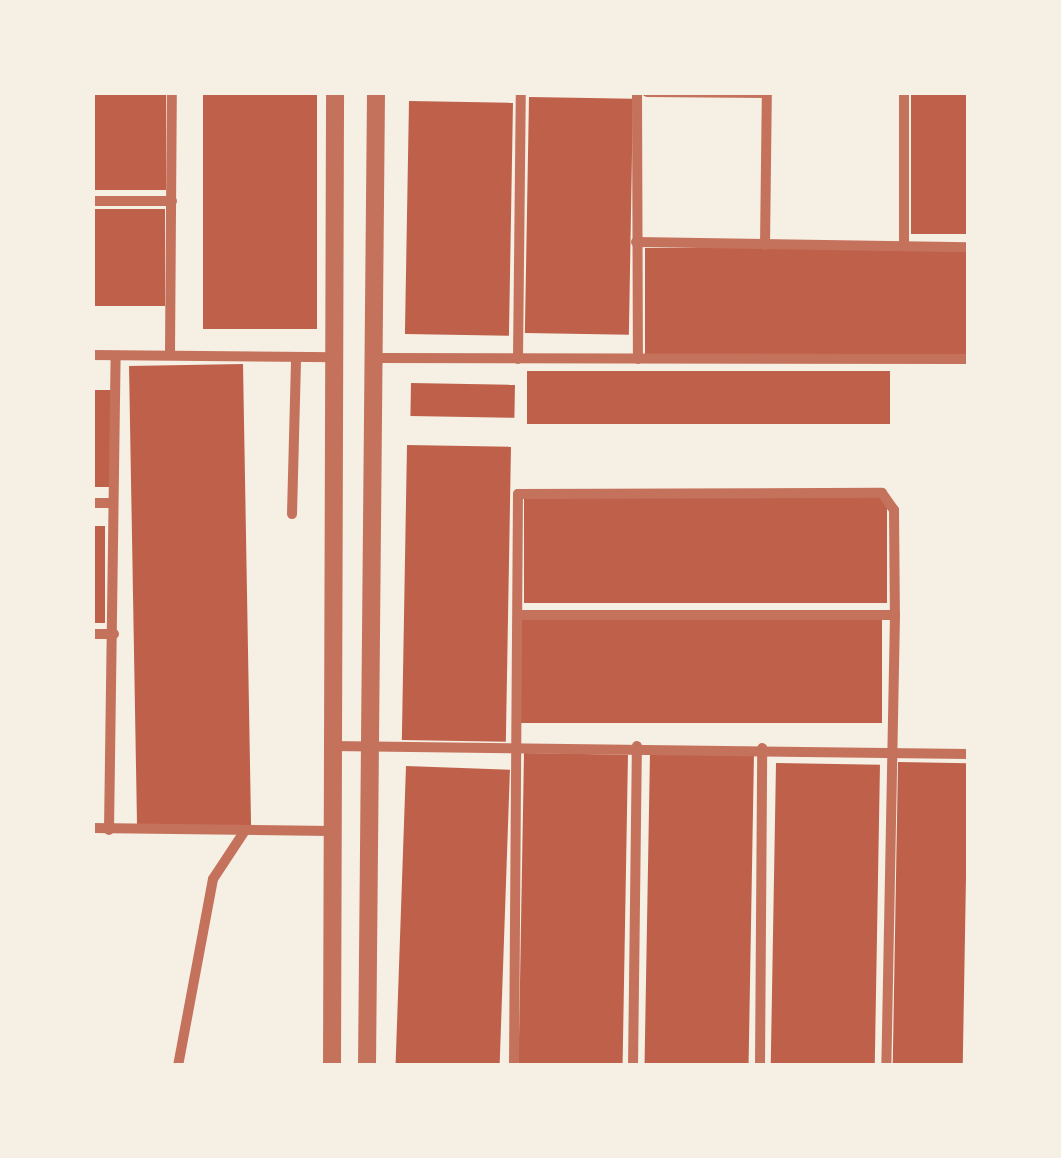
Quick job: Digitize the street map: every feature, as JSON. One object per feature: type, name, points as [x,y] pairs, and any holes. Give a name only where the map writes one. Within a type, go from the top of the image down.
[{"type":"street","points":[[170,354],[172,92]]},
{"type":"street","points":[[332,1066],[331,830],[340,357],[335,92]]},
{"type":"street","points":[[367,1066],[376,92]]},
{"type":"street","points":[[518,359],[521,92]]},
{"type":"street","points":[[637,92],[638,359]]},
{"type":"street","points":[[647,92],[767,93],[765,245]]},
{"type":"street","points":[[904,92],[904,246]]},
{"type":"street","points":[[92,201],[172,201]]},
{"type":"street","points":[[636,242],[968,247]]},
{"type":"street","points":[[92,355],[340,357]]},
{"type":"street","points":[[109,830],[116,356]]},
{"type":"street","points":[[292,514],[296,357]]},
{"type":"street","points":[[376,358],[968,359]]},
{"type":"street","points":[[514,1066],[518,494],[882,493],[893,501],[895,615],[886,1066]]},
{"type":"street","points":[[92,503],[114,503]]},
{"type":"street","points":[[519,615],[895,615]]},
{"type":"street","points":[[92,634],[114,634]]},
{"type":"street","points":[[332,746],[637,746],[968,754]]},
{"type":"street","points":[[633,1066],[637,746]]},
{"type":"street","points":[[760,1066],[762,748]]},
{"type":"street","points":[[92,828],[331,830]]},
{"type":"street","points":[[178,1066],[214,879],[244,832]]},
{"type":"building","points":[[203,92],[317,92],[317,329],[203,329]]},
{"type":"building","points":[[911,92],[968,92],[968,234],[911,234]]},
{"type":"building","points":[[92,93],[166,93],[166,190],[92,190]]},
{"type":"building","points":[[529,97],[633,99],[629,335],[525,333]]},
{"type":"building","points":[[409,101],[513,103],[509,336],[405,334]]},
{"type":"building","points":[[92,209],[165,209],[165,306],[92,306]]},
{"type":"building","points":[[645,248],[968,248],[968,355],[645,355]]},
{"type":"building","points":[[243,364],[251,826],[137,828],[129,366]]},
{"type":"building","points":[[527,371],[890,371],[890,424],[527,424]]},
{"type":"building","points":[[411,383],[515,385],[514,418],[410,416]]},
{"type":"building","points":[[92,390],[111,390],[111,487],[92,487]]},
{"type":"building","points":[[407,445],[511,447],[506,742],[402,740]]},
{"type":"building","points":[[524,496],[887,496],[887,603],[524,603]]},
{"type":"building","points":[[92,526],[105,526],[105,623],[92,623]]},
{"type":"building","points":[[519,616],[882,616],[882,723],[519,723]]},
{"type":"building","points":[[650,752],[754,754],[749,1066],[645,1066]]},
{"type":"building","points":[[524,753],[628,755],[623,1066],[519,1066]]},
{"type":"building","points":[[898,762],[968,763],[963,1066],[893,1066]]},
{"type":"building","points":[[776,763],[880,765],[875,1066],[771,1066]]},
{"type":"building","points":[[406,766],[510,770],[500,1066],[396,1066]]}]
